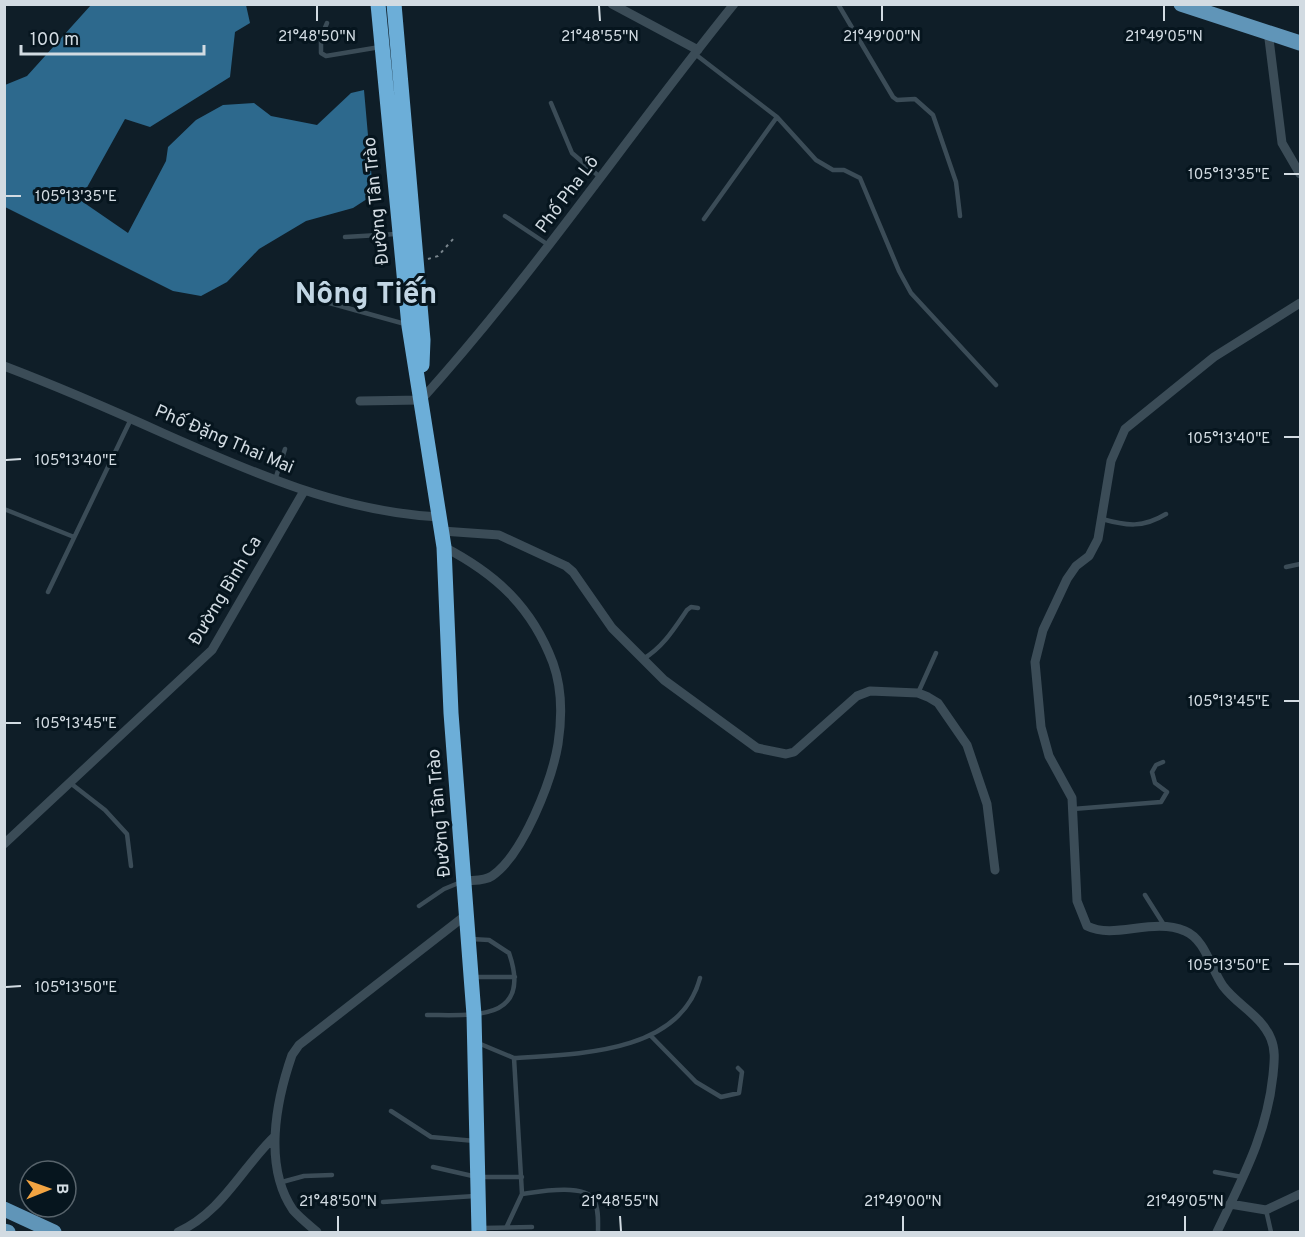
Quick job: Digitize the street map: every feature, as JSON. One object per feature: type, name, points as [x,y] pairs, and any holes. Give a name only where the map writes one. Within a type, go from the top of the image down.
[{"type":"highway","name":"Đường Tân Trào","points":[[378,4],[410,326],[444,547],[451,713],[474,1015],[475,1141],[479,1230]]},
{"type":"highway","name":"Đường Tân Trào","points":[[394,4],[423,340],[420,396]]},
{"type":"main road","points":[[1191,6],[1300,43]]},
{"type":"main road","points":[[4,1209],[54,1233]]},
{"type":"street","points":[[612,4],[696,52]]},
{"type":"street","name":"Phố Pha Lô","points":[[420,396],[460,356],[549,246],[734,4]]},
{"type":"street","points":[[1268,31],[1282,143],[1293,166],[1300,174]]},
{"type":"street","points":[[1217,1233],[1265,1125],[1275,1053],[1271,1039],[1264,1026],[1225,988],[1199,942],[1189,932],[1164,925],[1102,931],[1087,926],[1077,901],[1072,798],[1044,742],[1035,662],[1043,630],[1067,579],[1076,566],[1089,556],[1098,538],[1111,461],[1125,429],[1214,357],[1300,303]]},
{"type":"street","name":"Phố Đặng Thai Mai","points":[[4,366],[275,481],[304,491],[398,515],[499,535],[566,566],[573,572],[612,628],[664,680],[757,748],[786,754],[794,752],[857,696],[870,691],[918,693]]},
{"type":"street","points":[[360,400],[420,396]]},
{"type":"street","name":"Đường Bình Ca","points":[[4,844],[212,650],[304,491]]},
{"type":"street","points":[[444,547],[490,574],[525,609],[553,663],[561,706],[558,743],[553,764],[514,853],[490,878],[465,881]]},
{"type":"street","points":[[918,693],[938,703],[967,745],[987,804],[995,870]]},
{"type":"street","points":[[317,1233],[293,1209],[282,1182],[275,1155],[274,1137],[288,1067],[299,1045],[466,915]]},
{"type":"street","points":[[178,1233],[193,1226],[211,1212],[274,1137]]},
{"type":"street","points":[[1230,1204],[1266,1210],[1300,1194]]},
{"type":"lane","points":[[838,4],[892,97],[897,100],[915,99],[933,115],[956,182],[960,216]]},
{"type":"lane","points":[[327,23],[320,45],[321,53],[326,56],[381,46],[397,50]]},
{"type":"lane","points":[[696,52],[777,117],[816,160],[833,170],[854,173],[860,178],[899,271],[911,293],[996,385]]},
{"type":"lane","points":[[551,103],[572,153],[602,178]]},
{"type":"lane","points":[[704,219],[777,117]]},
{"type":"lane","points":[[505,216],[549,246]]},
{"type":"lane","points":[[345,237],[400,234]]},
{"type":"lane","points":[[315,299],[410,326]]},
{"type":"lane","points":[[48,592],[131,419]]},
{"type":"lane","points":[[275,481],[285,449]]},
{"type":"lane","points":[[4,509],[74,537]]},
{"type":"lane","points":[[1102,519],[1128,527],[1140,526],[1166,514]]},
{"type":"lane","points":[[1286,567],[1300,564]]},
{"type":"lane","points":[[643,659],[655,652],[687,610],[698,608]]},
{"type":"lane","points":[[918,693],[936,653]]},
{"type":"lane","points":[[1073,809],[1161,802],[1167,792],[1155,783],[1152,772],[1156,765],[1163,762]]},
{"type":"lane","points":[[69,782],[105,810],[127,834],[131,866]]},
{"type":"lane","points":[[419,906],[444,889],[465,881]]},
{"type":"lane","points":[[1145,895],[1164,925]]},
{"type":"lane","points":[[427,1015],[474,1015],[499,1010],[509,1001],[515,977],[509,953],[489,940],[468,939]]},
{"type":"lane","points":[[471,977],[515,977]]},
{"type":"lane","points":[[475,1042],[514,1058],[629,1045],[676,1018],[696,994],[700,978]]},
{"type":"lane","points":[[650,1035],[696,1082],[721,1097],[739,1093],[742,1072],[738,1068]]},
{"type":"lane","points":[[507,1226],[522,1194],[514,1058]]},
{"type":"lane","points":[[391,1111],[431,1137],[475,1141]]},
{"type":"lane","points":[[433,1167],[477,1177],[522,1177]]},
{"type":"lane","points":[[1215,1172],[1242,1178]]},
{"type":"lane","points":[[282,1182],[304,1176],[332,1175]]},
{"type":"lane","points":[[522,1194],[572,1190],[590,1195],[595,1201],[598,1215],[598,1233]]},
{"type":"lane","points":[[382,1202],[477,1196]]},
{"type":"lane","points":[[1266,1210],[1271,1233]]},
{"type":"lane","points":[[479,1230],[507,1226],[532,1227]]},
{"type":"path","points":[[416,262],[438,256],[456,237]]},
{"type":"water","points":[[91,5],[246,5],[250,23],[235,32],[230,77],[150,127],[125,119],[80,200],[128,233],[166,161],[168,147],[196,120],[223,105],[254,103],[271,116],[317,125],[351,93],[364,90],[372,181],[370,197],[353,208],[306,221],[259,249],[227,282],[201,296],[173,291],[5,207],[5,85],[27,76]]},
{"type":"district","name":"Nông Tiến","points":[[366,295]]}]
